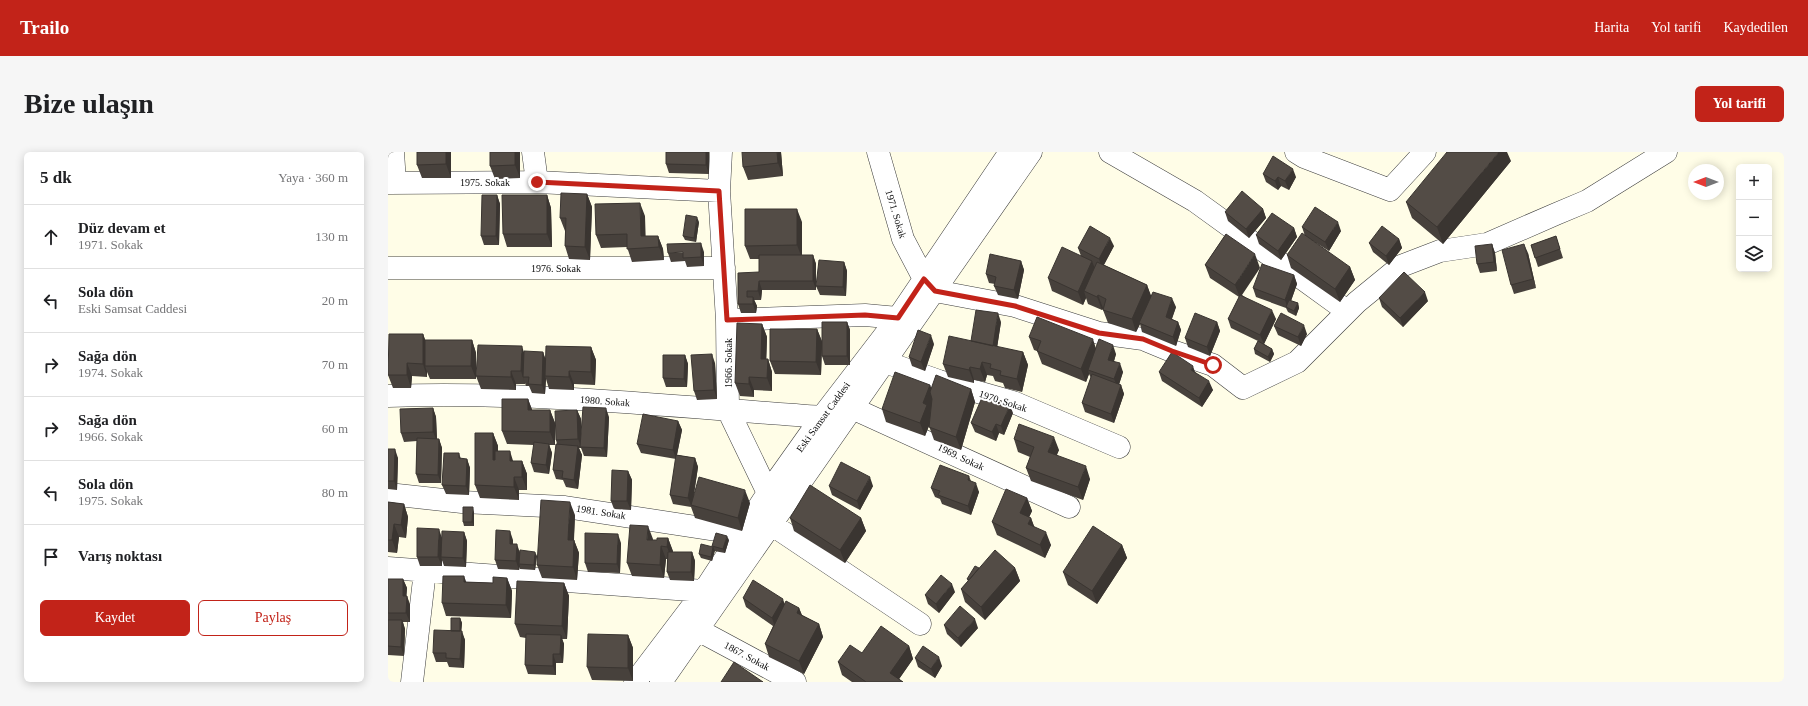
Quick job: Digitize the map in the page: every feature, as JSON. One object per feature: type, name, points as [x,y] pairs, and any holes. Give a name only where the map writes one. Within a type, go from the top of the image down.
[{"type":"street","points":[[391,183],[393,152]]},
{"type":"street","points":[[533,152],[537,182]]},
{"type":"street","name":"1966. Sokak","points":[[721,152],[719,191],[727,320],[728,410],[768,493]]},
{"type":"street","name":"1971. Sokak","points":[[878,152],[903,239],[929,285]]},
{"type":"street","name":"Eski Samsat Caddesi","points":[[661,682],[885,362],[929,285],[1010,152]]},
{"type":"street","name":"Eski Samsat Caddesi","points":[[635,682],[704,591],[768,493],[822,417],[898,318],[929,285],[1031,152]]},
{"type":"street","points":[[1110,152],[1195,201],[1347,311]]},
{"type":"street","points":[[1296,152],[1304,157],[1390,190],[1425,152]]},
{"type":"street","points":[[929,285],[1015,306],[1099,333],[1143,339],[1213,365],[1242,388],[1297,362],[1347,311],[1401,266],[1440,251],[1487,244],[1587,201],[1666,152]]},
{"type":"street","name":"1975. Sokak","points":[[391,183],[537,182],[719,191]]},
{"type":"street","name":"1976. Sokak","points":[[388,268],[724,268]]},
{"type":"street","points":[[727,320],[865,315],[898,318]]},
{"type":"street","name":"1970. Sokak","points":[[885,362],[939,381],[1013,402],[1119,447]]},
{"type":"street","name":"1980. Sokak","points":[[388,396],[445,394],[574,399],[822,417]]},
{"type":"street","name":"1969. Sokak","points":[[852,408],[1069,507]]},
{"type":"street","name":"1981. Sokak","points":[[388,494],[462,502],[565,507],[742,534]]},
{"type":"street","points":[[771,524],[920,624]]},
{"type":"street","points":[[388,568],[704,591]]},
{"type":"street","points":[[412,682],[425,571]]},
{"type":"street","name":"1867. Sokak","points":[[698,630],[795,682]]},
{"type":"building","points":[[417,152],[446,152],[446,164],[417,165]]},
{"type":"building","points":[[490,152],[515,152],[515,165],[490,166]]},
{"type":"building","points":[[666,152],[706,152],[706,165],[666,164]]},
{"type":"building","points":[[742,152],[777,152],[778,163],[743,167]]},
{"type":"building","points":[[1447,152],[1499,152],[1437,227],[1406,202]]},
{"type":"building","points":[[1273,156],[1293,169],[1285,181],[1278,177],[1275,181],[1263,174]]},
{"type":"building","points":[[1242,191],[1263,209],[1246,229],[1225,212]]},
{"type":"building","points":[[561,193],[587,194],[585,247],[565,246],[566,218],[560,218]]},
{"type":"building","points":[[482,195],[497,195],[496,236],[481,236]]},
{"type":"building","points":[[502,195],[547,195],[547,234],[503,234]]},
{"type":"building","points":[[640,203],[641,236],[658,236],[659,247],[627,249],[627,234],[596,235],[595,204]]},
{"type":"building","points":[[1315,207],[1338,222],[1325,242],[1302,227]]},
{"type":"building","points":[[745,209],[797,209],[797,245],[745,246]]},
{"type":"building","points":[[1272,213],[1294,228],[1278,251],[1256,235]]},
{"type":"building","points":[[686,215],[697,217],[694,238],[683,236]]},
{"type":"building","points":[[1090,226],[1110,238],[1099,259],[1078,248]]},
{"type":"building","points":[[1382,226],[1399,239],[1386,256],[1369,243]]},
{"type":"building","points":[[1302,233],[1350,267],[1335,289],[1287,255]]},
{"type":"building","points":[[1226,234],[1255,254],[1235,285],[1205,265]]},
{"type":"building","points":[[1556,236],[1560,249],[1535,258],[1531,245]]},
{"type":"building","points":[[701,243],[701,257],[683,258],[683,252],[668,253],[667,244]]},
{"type":"building","points":[[1492,244],[1494,262],[1477,264],[1475,246]]},
{"type":"building","points":[[1524,244],[1533,279],[1511,285],[1502,250]]},
{"type":"building","points":[[1062,247],[1092,261],[1078,292],[1048,278]]},
{"type":"building","points":[[990,254],[1021,261],[1014,290],[994,286],[996,277],[986,274]]},
{"type":"building","points":[[759,255],[813,255],[813,281],[759,281],[758,291],[747,291],[747,297],[753,297],[753,304],[738,304],[738,273],[759,272]]},
{"type":"building","points":[[819,260],[844,262],[843,287],[816,286]]},
{"type":"building","points":[[1097,262],[1147,285],[1132,319],[1103,310],[1106,299],[1084,291]]},
{"type":"building","points":[[1262,264],[1294,275],[1285,300],[1253,288]]},
{"type":"building","points":[[1404,272],[1425,292],[1400,318],[1379,298]]},
{"type":"building","points":[[1153,292],[1172,298],[1166,317],[1178,322],[1173,337],[1139,323]]},
{"type":"building","points":[[1240,295],[1272,310],[1260,335],[1228,319]]},
{"type":"building","points":[[1289,300],[1298,303],[1294,311],[1286,307]]},
{"type":"building","points":[[976,310],[998,313],[993,346],[971,341]]},
{"type":"building","points":[[1195,313],[1217,322],[1207,347],[1185,338]]},
{"type":"building","points":[[1281,313],[1304,325],[1298,337],[1274,326]]},
{"type":"building","points":[[1037,317],[1093,339],[1081,369],[1037,351],[1041,341],[1029,337]]},
{"type":"building","points":[[822,322],[847,322],[847,356],[822,356]]},
{"type":"building","points":[[737,323],[762,324],[761,359],[768,359],[767,378],[749,377],[749,384],[735,383]]},
{"type":"building","points":[[770,329],[817,329],[816,362],[770,361]]},
{"type":"building","points":[[918,330],[931,335],[921,362],[909,357]]},
{"type":"building","points":[[389,334],[423,334],[423,364],[407,363],[407,375],[388,375]]},
{"type":"building","points":[[949,336],[1023,352],[1017,379],[1000,375],[1001,371],[990,368],[991,364],[982,362],[980,369],[970,367],[969,370],[943,364]]},
{"type":"building","points":[[1099,339],[1113,345],[1108,360],[1120,363],[1114,379],[1088,370]]},
{"type":"building","points":[[425,340],[472,340],[471,366],[425,366]]},
{"type":"building","points":[[1258,341],[1272,349],[1268,357],[1254,349]]},
{"type":"building","points":[[478,345],[522,346],[521,371],[511,371],[511,377],[476,376]]},
{"type":"building","points":[[546,346],[591,347],[591,372],[569,371],[569,377],[545,376]]},
{"type":"building","points":[[524,351],[543,352],[542,385],[528,384],[529,377],[523,377]]},
{"type":"building","points":[[1172,352],[1193,366],[1191,370],[1209,381],[1199,398],[1159,372]]},
{"type":"building","points":[[712,354],[714,390],[694,391],[691,355]]},
{"type":"building","points":[[663,355],[685,355],[684,379],[663,378]]},
{"type":"building","points":[[895,372],[930,385],[923,403],[927,405],[920,423],[882,409]]},
{"type":"building","points":[[1092,374],[1121,385],[1111,414],[1082,403]]},
{"type":"building","points":[[936,375],[971,389],[956,437],[929,427],[932,399],[930,392]]},
{"type":"building","points":[[984,393],[1010,405],[1001,426],[996,424],[992,432],[971,423]]},
{"type":"building","points":[[502,399],[528,399],[528,410],[550,410],[550,432],[502,431]]},
{"type":"building","points":[[583,407],[606,408],[604,448],[580,447]]},
{"type":"building","points":[[433,408],[433,432],[401,433],[400,409]]},
{"type":"building","points":[[577,410],[578,439],[556,440],[555,411]]},
{"type":"building","points":[[643,414],[678,421],[673,450],[637,444]]},
{"type":"building","points":[[1019,424],[1054,437],[1048,452],[1086,466],[1078,487],[1026,468],[1034,447],[1014,439]]},
{"type":"building","points":[[475,433],[493,433],[493,460],[495,460],[495,451],[510,451],[510,461],[522,461],[522,477],[514,477],[514,487],[475,485]]},
{"type":"building","points":[[417,438],[439,439],[438,475],[416,474]]},
{"type":"building","points":[[534,442],[549,444],[546,465],[531,463]]},
{"type":"building","points":[[556,444],[578,446],[574,480],[562,478],[563,471],[553,470]]},
{"type":"building","points":[[388,449],[395,449],[394,481],[388,481]]},
{"type":"building","points":[[444,453],[459,453],[459,458],[467,459],[466,486],[442,485]]},
{"type":"building","points":[[676,455],[695,458],[688,498],[670,495]]},
{"type":"building","points":[[841,462],[870,477],[857,501],[829,486]]},
{"type":"building","points":[[940,465],[969,476],[968,480],[976,483],[968,506],[938,495],[940,491],[931,488]]},
{"type":"building","points":[[612,470],[628,471],[627,501],[611,501]]},
{"type":"building","points":[[699,477],[745,490],[738,518],[691,505]]},
{"type":"building","points":[[810,485],[861,518],[840,550],[790,518]]},
{"type":"building","points":[[1006,489],[1027,498],[1020,513],[1031,518],[1028,524],[1046,532],[1040,545],[992,522]]},
{"type":"building","points":[[541,500],[570,502],[568,540],[574,540],[573,567],[537,565]]},
{"type":"building","points":[[388,502],[404,504],[401,525],[394,524],[392,540],[388,540]]},
{"type":"building","points":[[463,507],[473,507],[472,522],[463,522]]},
{"type":"building","points":[[630,525],[648,526],[647,540],[668,538],[667,547],[661,546],[660,565],[627,563]]},
{"type":"building","points":[[1093,526],[1122,545],[1092,591],[1063,572]]},
{"type":"building","points":[[417,528],[439,529],[438,557],[417,557]]},
{"type":"building","points":[[496,530],[510,531],[510,544],[517,544],[516,561],[495,560]]},
{"type":"building","points":[[442,531],[464,532],[463,558],[441,557]]},
{"type":"building","points":[[585,533],[618,534],[617,564],[585,563]]},
{"type":"building","points":[[716,533],[727,536],[723,549],[712,546]]},
{"type":"building","points":[[701,544],[713,547],[711,557],[699,554]]},
{"type":"building","points":[[520,550],[535,552],[534,565],[519,564]]},
{"type":"building","points":[[995,550],[1015,568],[981,607],[961,589]]},
{"type":"building","points":[[668,552],[692,552],[691,572],[667,572]]},
{"type":"building","points":[[975,566],[979,568],[969,580],[967,579]]},
{"type":"building","points":[[941,575],[952,584],[936,604],[925,595]]},
{"type":"building","points":[[443,576],[464,576],[464,582],[493,583],[493,577],[507,578],[506,605],[442,603]]},
{"type":"building","points":[[388,579],[403,579],[403,596],[407,596],[406,613],[388,613]]},
{"type":"building","points":[[753,580],[783,599],[772,618],[743,598]]},
{"type":"building","points":[[517,581],[564,583],[562,626],[515,624]]},
{"type":"building","points":[[786,601],[799,608],[797,613],[819,624],[799,661],[765,644]]},
{"type":"building","points":[[960,606],[975,619],[958,638],[944,625]]},
{"type":"building","points":[[451,618],[460,618],[460,631],[451,631]]},
{"type":"building","points":[[388,620],[402,620],[401,647],[388,646]]},
{"type":"building","points":[[881,626],[909,646],[890,673],[903,682],[866,682],[838,662],[850,645],[862,653]]},
{"type":"building","points":[[434,630],[462,631],[460,659],[446,658],[446,653],[433,653]]},
{"type":"building","points":[[526,634],[561,635],[560,654],[553,654],[553,666],[525,665]]},
{"type":"building","points":[[588,634],[628,635],[628,668],[587,667]]},
{"type":"building","points":[[923,646],[939,657],[931,669],[915,658]]},
{"type":"building","points":[[734,662],[763,682],[721,682]]},
{"type":"route","points":[[537,182],[719,191],[727,320],[865,315],[898,318],[924,279],[935,291],[1015,306],[1099,333],[1143,339],[1213,365]]}]
